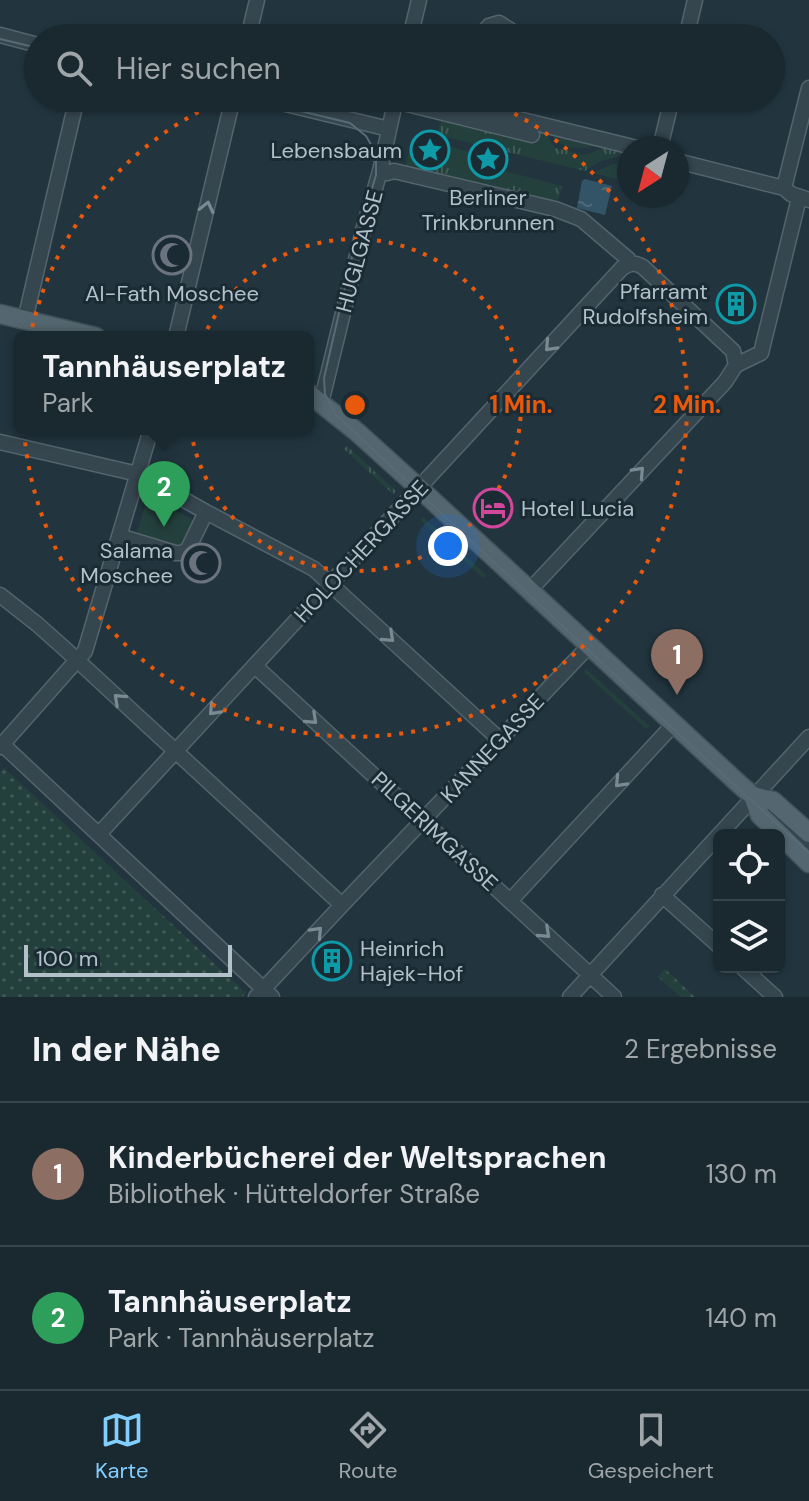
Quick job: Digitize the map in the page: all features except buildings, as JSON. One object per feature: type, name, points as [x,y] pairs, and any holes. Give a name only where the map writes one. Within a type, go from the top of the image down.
[{"type":"main road","points":[[0,314],[71,331]]},
{"type":"main road","points":[[314,398],[419,488],[753,796],[773,801],[809,833]]},
{"type":"main road","points":[[753,796],[760,815],[809,863]]},
{"type":"street","points":[[251,24],[257,0]]},
{"type":"street","points":[[413,24],[419,0]]},
{"type":"street","points":[[689,24],[695,0]]},
{"type":"street","points":[[0,35],[24,41]]},
{"type":"street","points":[[784,188],[809,88]]},
{"type":"street","points":[[25,320],[74,112]]},
{"type":"street","points":[[177,331],[230,112]]},
{"type":"street","points":[[319,112],[389,129]]},
{"type":"street","name":"HUGLGASSE","points":[[314,398],[380,171],[393,112]]},
{"type":"street","points":[[442,112],[532,135]]},
{"type":"street","points":[[498,112],[617,143]]},
{"type":"street","points":[[663,136],[669,112]]},
{"type":"street","points":[[529,591],[725,382],[736,365],[761,353],[804,199],[784,188],[689,164]]},
{"type":"street","points":[[380,171],[394,171],[572,215],[581,219],[628,259],[625,266]]},
{"type":"street","points":[[625,266],[636,263],[643,267],[733,351],[736,365]]},
{"type":"street","name":"HOLOCHERGASSE","points":[[99,834],[625,266]]},
{"type":"street","points":[[149,435],[85,651],[1,746],[99,834],[264,994]]},
{"type":"street","points":[[0,442],[138,474],[314,569],[499,739]]},
{"type":"street","points":[[119,536],[182,553],[188,549],[206,512]]},
{"type":"street","points":[[0,595],[77,660],[342,905]]},
{"type":"street","name":"KANNEGASSE","points":[[264,994],[342,905],[589,646]]},
{"type":"street","name":"PILGERIMGASSE","points":[[255,666],[614,997]]},
{"type":"street","points":[[510,901],[673,725]]},
{"type":"street","points":[[570,997],[809,737]]},
{"type":"street","points":[[753,796],[809,848]]},
{"type":"street","points":[[662,895],[713,941]]},
{"type":"street","points":[[749,973],[775,997]]},
{"type":"green space","points":[[441,121],[536,144],[539,129],[543,130],[555,148],[585,155],[609,146],[617,149],[617,156],[598,162],[585,171],[437,135]]},
{"type":"green space","points":[[555,134],[595,145],[567,146],[553,137]]},
{"type":"green space","points":[[436,143],[506,161],[504,171],[438,154]]},
{"type":"green space","points":[[410,148],[422,150],[425,157],[438,154],[562,186],[557,205],[405,168]]},
{"type":"green space","points":[[617,164],[617,179],[593,173]]},
{"type":"green space","points":[[347,446],[396,491],[393,494],[344,449]]},
{"type":"green space","points":[[148,496],[193,520],[181,544],[175,545],[137,533]]},
{"type":"green space","points":[[423,517],[486,575],[483,578],[420,520]]},
{"type":"green space","points":[[586,669],[649,726],[646,729],[584,672]]},
{"type":"green space","points":[[4,768],[246,993],[242,997],[0,997],[0,772]]},
{"type":"green space","points":[[665,969],[695,997],[681,997],[658,977]]},
{"type":"water","points":[[430,141],[439,150],[430,159],[421,150]]},
{"type":"water","points":[[585,179],[612,186],[605,215],[577,208]]},
{"type":"tram line","points":[[0,39],[24,45]]},
{"type":"tram line","points":[[305,112],[350,123],[366,136],[376,153],[376,175],[354,248],[324,378],[325,394],[335,414],[809,853]]},
{"type":"place","name":"Lebensbaum","points":[[430,150]]},
{"type":"place","name":"Berliner Trinkbrunnen","points":[[488,159]]},
{"type":"place","name":"Al-Fath Moschee","points":[[172,255]]},
{"type":"place","name":"Pfarramt Rudolfsheim","points":[[736,304]]},
{"type":"place","name":"Hotel Lucia","points":[[493,508]]},
{"type":"place","name":"Tannhäuserplatz","points":[[164,527]]},
{"type":"place","name":"Salama Moschee","points":[[201,563]]},
{"type":"place","name":"Kinderbücherei der Weltsprachen","points":[[677,695]]},
{"type":"place","name":"Heinrich Hajek-Hof","points":[[332,961]]}]
